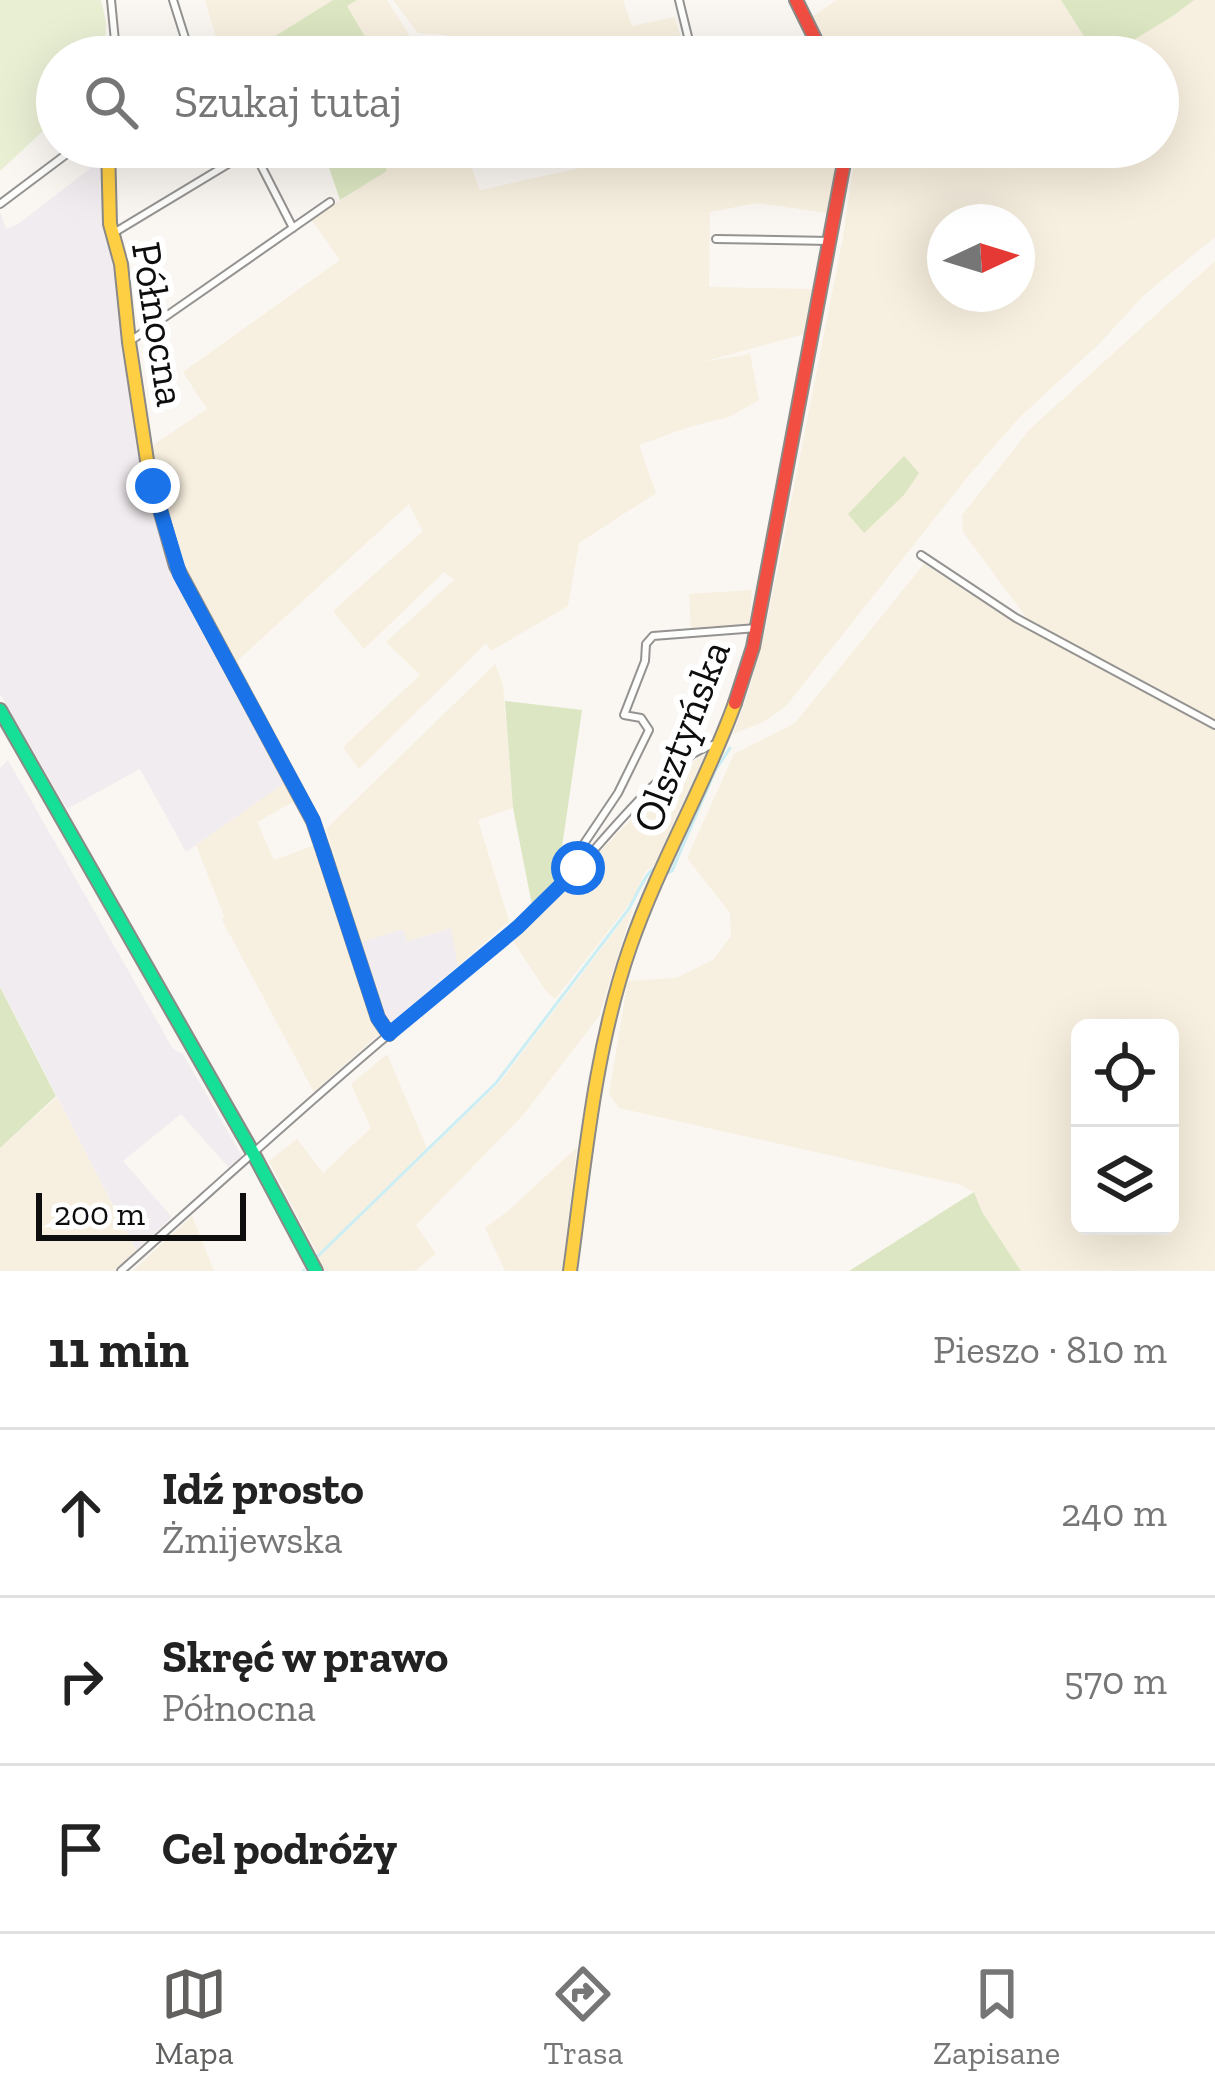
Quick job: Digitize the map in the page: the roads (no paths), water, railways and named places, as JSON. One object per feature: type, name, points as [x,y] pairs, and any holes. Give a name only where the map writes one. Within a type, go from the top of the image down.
[{"type":"street","points":[[111,0],[115,36]]},
{"type":"street","points":[[173,0],[184,36]]},
{"type":"street","points":[[679,0],[688,36]]},
{"type":"street","points":[[796,0],[814,36]]},
{"type":"street","points":[[0,204],[48,168]]},
{"type":"street","name":"Północna","points":[[108,168],[112,234],[121,265],[148,467],[180,575],[313,820],[378,1018],[389,1034]]},
{"type":"street","points":[[112,234],[219,168]]},
{"type":"street","points":[[262,168],[293,228]]},
{"type":"street","name":"Olsztyńska","points":[[570,1271],[613,1002],[641,919],[721,743],[747,670],[843,168]]},
{"type":"street","points":[[129,342],[330,202]]},
{"type":"street","points":[[716,239],[831,241]]},
{"type":"street","points":[[921,555],[1016,618],[1215,725]]},
{"type":"street","points":[[578,868],[573,860],[618,794],[649,730],[640,718],[624,715],[645,661],[646,644],[653,636],[757,628]]},
{"type":"street","points":[[0,710],[254,1153],[316,1271]]},
{"type":"street","points":[[121,1271],[389,1034],[518,927],[671,770],[701,748],[721,743]]},
{"type":"waterway","points":[[666,874],[672,871],[715,771],[730,748]]},
{"type":"waterway","points":[[318,1256],[496,1083],[628,910],[653,869]]}]
